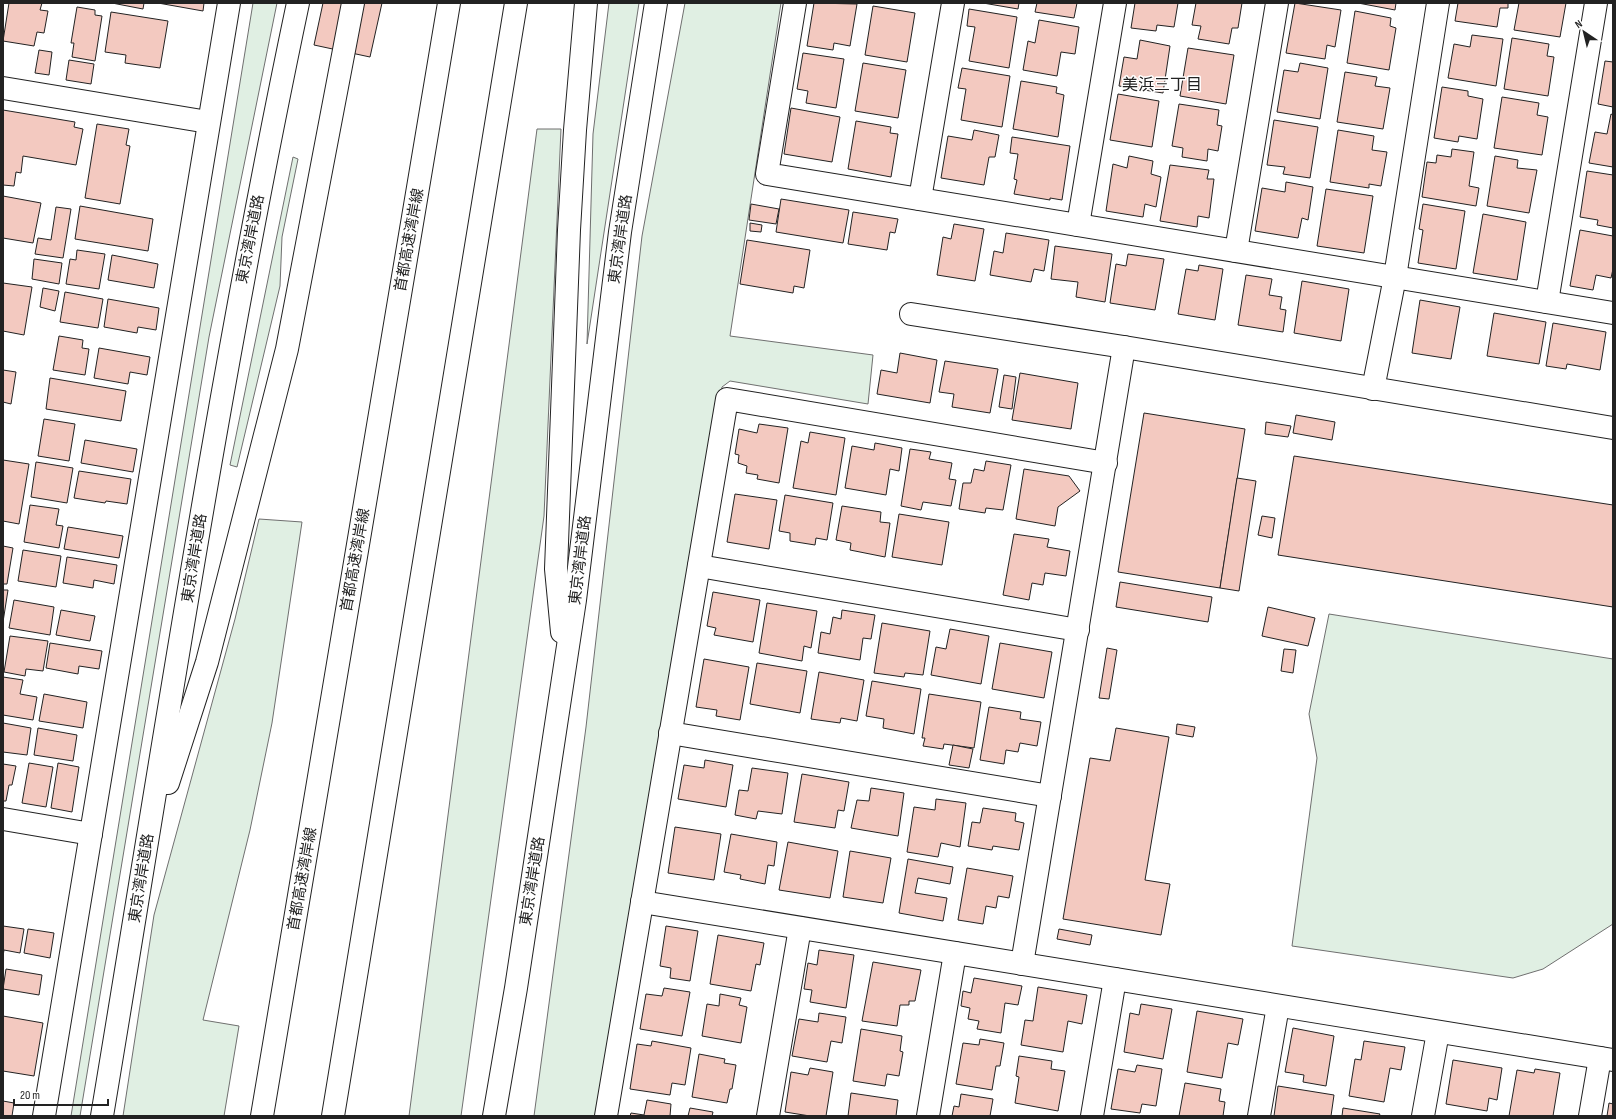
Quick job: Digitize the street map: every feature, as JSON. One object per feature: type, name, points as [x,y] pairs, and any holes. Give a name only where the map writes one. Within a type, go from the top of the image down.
[{"type":"main road","points":[[44,1116],[208,122],[229,3]]},
{"type":"main road","name":"東京湾岸道路","points":[[102,1116],[202,511],[250,239],[298,3]]},
{"type":"main road","points":[[146,851],[207,662],[287,348],[353,3]]},
{"type":"main road","name":"首都高速湾岸線","points":[[262,1116],[449,3]]},
{"type":"main road","points":[[333,1116],[516,3]]},
{"type":"main road","points":[[565,669],[556,569],[570,214],[575,130],[586,3]]},
{"type":"main road","name":"東京湾岸道路","points":[[494,1116],[516,988],[565,669],[575,600],[620,232],[656,3]]},
{"type":"main road","points":[[795,3],[767,174],[1613,313]]},
{"type":"main road","points":[[920,199],[953,3]]},
{"type":"main road","points":[[1078,225],[1115,3]]},
{"type":"main road","points":[[1236,251],[1276,3]]},
{"type":"main road","points":[[1374,389],[1395,277],[1438,3]]},
{"type":"main road","points":[[1547,302],[1596,3]]},
{"type":"main road","points":[[3,88],[208,122]]},
{"type":"main road","points":[[911,314],[1124,347],[1613,428]]},
{"type":"main road","points":[[1022,964],[1124,347]]},
{"type":"main road","points":[[606,1116],[726,399],[1106,462]]},
{"type":"main road","points":[[699,566],[1078,630]]},
{"type":"main road","points":[[670,733],[1050,796]]},
{"type":"main road","points":[[3,819],[91,834]]},
{"type":"main road","points":[[642,902],[1607,1059],[1590,1116]]},
{"type":"main road","points":[[768,1116],[800,928]]},
{"type":"main road","points":[[928,1116],[955,954]]},
{"type":"main road","points":[[1092,1116],[1115,979]]},
{"type":"main road","points":[[1259,1116],[1278,1006]]},
{"type":"main road","points":[[1423,1116],[1438,1032]]},
{"type":"green space","points":[[253,3],[277,3],[209,337],[80,1116],[71,1116]]},
{"type":"green space","points":[[609,3],[639,3],[587,344],[593,134]]},
{"type":"green space","points":[[685,3],[781,3],[730,336],[873,355],[868,404],[730,381],[722,387],[610,1116],[534,1116],[586,727],[642,236]]},
{"type":"green space","points":[[537,129],[561,129],[544,516],[461,1116],[409,1116]]},
{"type":"green space","points":[[293,157],[298,159],[282,237],[280,286],[237,467],[230,465]]},
{"type":"green space","points":[[259,519],[302,522],[272,723],[250,830],[203,1020],[239,1026],[224,1116],[123,1116],[154,915],[235,619]]},
{"type":"green space","points":[[1329,614],[1613,659],[1613,924],[1543,969],[1513,978],[1292,946],[1317,758],[1309,714]]},
{"type":"building","points":[[9,3],[42,3],[40,10],[48,11],[44,33],[37,32],[34,46],[3,41]]},
{"type":"building","points":[[112,3],[144,3],[143,9]]},
{"type":"building","points":[[158,3],[204,3],[203,11]]},
{"type":"building","points":[[323,3],[382,3],[370,57],[314,45]]},
{"type":"building","points":[[814,3],[857,4],[850,46],[834,43],[833,50],[807,46]]},
{"type":"building","points":[[983,3],[1019,3],[1018,9]]},
{"type":"building","points":[[1037,3],[1077,3],[1074,18],[1035,12]]},
{"type":"building","points":[[1135,3],[1178,3],[1174,27],[1157,25],[1156,31],[1131,28]]},
{"type":"building","points":[[1196,3],[1242,3],[1238,28],[1232,28],[1229,44],[1198,39],[1201,26],[1192,25]]},
{"type":"building","points":[[1295,3],[1341,10],[1335,47],[1327,45],[1325,59],[1286,53]]},
{"type":"building","points":[[1358,3],[1396,3],[1395,10]]},
{"type":"building","points":[[1458,3],[1508,3],[1508,8],[1500,8],[1497,27],[1455,21]]},
{"type":"building","points":[[1519,3],[1566,3],[1560,37],[1514,30]]},
{"type":"building","points":[[873,6],[915,13],[907,62],[865,55]]},
{"type":"building","points":[[77,7],[95,10],[95,15],[102,16],[95,61],[72,57],[74,43],[71,43]]},
{"type":"building","points":[[969,9],[1017,17],[1009,68],[969,61],[975,27],[967,26]]},
{"type":"building","points":[[1355,11],[1391,18],[1390,26],[1396,28],[1389,70],[1347,63]]},
{"type":"building","points":[[111,12],[168,21],[160,68],[125,63],[126,55],[105,52]]},
{"type":"building","points":[[1039,20],[1079,27],[1075,54],[1061,52],[1057,76],[1023,70],[1028,41],[1035,43]]},
{"type":"building","points":[[1472,35],[1503,39],[1496,86],[1448,78],[1454,44],[1470,47]]},
{"type":"building","points":[[1512,38],[1549,44],[1547,56],[1554,57],[1548,96],[1504,89]]},
{"type":"building","points":[[1140,40],[1170,46],[1163,93],[1119,86],[1124,57],[1137,59]]},
{"type":"building","points":[[1188,48],[1234,55],[1226,104],[1180,96]]},
{"type":"building","points":[[39,50],[52,52],[49,75],[35,73]]},
{"type":"building","points":[[803,53],[844,59],[836,108],[806,103],[808,91],[797,89]]},
{"type":"building","points":[[69,60],[94,64],[91,84],[66,80]]},
{"type":"building","points":[[1605,61],[1613,62],[1613,107],[1598,104]]},
{"type":"building","points":[[863,63],[906,70],[898,118],[855,111]]},
{"type":"building","points":[[1300,63],[1328,68],[1320,119],[1277,112],[1284,70],[1298,72]]},
{"type":"building","points":[[962,68],[1010,76],[1002,127],[961,120],[966,89],[958,88]]},
{"type":"building","points":[[1345,72],[1377,77],[1375,86],[1390,88],[1383,129],[1337,122]]},
{"type":"building","points":[[1021,81],[1057,87],[1056,93],[1064,95],[1058,137],[1013,129]]},
{"type":"building","points":[[1442,87],[1468,91],[1468,96],[1483,99],[1477,139],[1459,136],[1458,142],[1434,138]]},
{"type":"building","points":[[1118,94],[1159,101],[1152,147],[1110,140]]},
{"type":"building","points":[[1502,97],[1539,103],[1537,115],[1548,117],[1542,155],[1494,148]]},
{"type":"building","points":[[1179,104],[1219,110],[1217,125],[1222,126],[1218,151],[1208,149],[1207,161],[1182,157],[1183,148],[1172,146]]},
{"type":"building","points":[[791,108],[840,117],[832,162],[784,154]]},
{"type":"building","points":[[3,110],[75,122],[74,127],[83,129],[76,165],[23,156],[21,173],[16,172],[14,186],[3,185]]},
{"type":"building","points":[[1611,114],[1613,115],[1613,167],[1589,163],[1595,132],[1607,134]]},
{"type":"building","points":[[1274,120],[1318,127],[1310,178],[1283,174],[1285,167],[1267,165]]},
{"type":"building","points":[[856,121],[891,127],[890,133],[898,134],[891,177],[848,169]]},
{"type":"building","points":[[97,124],[129,129],[126,145],[130,146],[120,204],[85,198]]},
{"type":"building","points":[[974,130],[999,135],[995,157],[989,157],[984,185],[941,178],[948,136],[972,140]]},
{"type":"building","points":[[1338,130],[1374,136],[1372,150],[1387,152],[1381,186],[1369,184],[1369,188],[1330,182]]},
{"type":"building","points":[[1012,137],[1070,146],[1062,200],[1050,198],[1050,200],[1014,194],[1017,180],[1014,179],[1018,154],[1010,153]]},
{"type":"building","points":[[1452,149],[1474,152],[1469,186],[1479,188],[1476,206],[1422,197],[1427,162],[1436,163],[1437,155],[1451,157]]},
{"type":"building","points":[[1129,156],[1153,161],[1151,174],[1161,177],[1156,207],[1145,204],[1143,217],[1106,211],[1113,164],[1127,168]]},
{"type":"building","points":[[1495,156],[1518,160],[1517,168],[1537,170],[1529,213],[1487,206]]},
{"type":"building","points":[[1170,165],[1209,170],[1207,179],[1214,179],[1209,218],[1198,216],[1197,227],[1160,221]]},
{"type":"building","points":[[1587,171],[1613,175],[1613,228],[1597,225],[1598,220],[1580,217]]},
{"type":"building","points":[[1286,182],[1313,187],[1308,220],[1302,218],[1298,238],[1255,231],[1262,188],[1285,192]]},
{"type":"building","points":[[1326,189],[1373,196],[1364,253],[1317,246]]},
{"type":"building","points":[[3,196],[41,203],[33,243],[3,238]]},
{"type":"building","points":[[781,199],[849,210],[843,243],[776,232]]},
{"type":"building","points":[[751,204],[779,209],[776,224],[749,220]]},
{"type":"building","points":[[1423,204],[1465,211],[1456,269],[1418,263],[1423,230],[1419,229]]},
{"type":"building","points":[[80,206],[153,219],[148,251],[75,239]]},
{"type":"building","points":[[56,207],[71,209],[63,258],[35,254],[38,238],[51,240]]},
{"type":"building","points":[[853,212],[898,219],[895,233],[890,232],[887,250],[848,244]]},
{"type":"building","points":[[1483,214],[1526,222],[1517,280],[1473,273]]},
{"type":"building","points":[[750,223],[762,225],[761,232],[750,231]]},
{"type":"building","points":[[954,224],[984,229],[975,281],[937,275],[943,237],[951,239]]},
{"type":"building","points":[[1580,230],[1613,236],[1613,269],[1611,278],[1596,275],[1593,290],[1570,286]]},
{"type":"building","points":[[1006,233],[1049,240],[1044,271],[1034,269],[1031,282],[990,275],[994,251],[1003,253]]},
{"type":"building","points":[[747,240],[810,250],[804,288],[794,286],[793,293],[740,284]]},
{"type":"building","points":[[1055,246],[1112,254],[1105,302],[1076,297],[1078,282],[1051,279]]},
{"type":"building","points":[[77,250],[105,254],[99,289],[66,284],[70,259],[76,260]]},
{"type":"building","points":[[1128,254],[1164,259],[1155,310],[1110,303],[1116,264],[1126,266]]},
{"type":"building","points":[[112,255],[158,264],[154,288],[108,280]]},
{"type":"building","points":[[34,259],[62,263],[59,284],[32,279]]},
{"type":"building","points":[[1199,265],[1223,269],[1215,320],[1178,314],[1186,269],[1198,271]]},
{"type":"building","points":[[1246,275],[1272,279],[1269,295],[1282,297],[1280,309],[1286,310],[1283,332],[1238,325]]},
{"type":"building","points":[[1302,281],[1349,289],[1341,341],[1294,333]]},
{"type":"building","points":[[3,283],[32,287],[24,335],[3,331]]},
{"type":"building","points":[[43,288],[59,291],[55,311],[40,307]]},
{"type":"building","points":[[65,292],[103,299],[98,328],[60,322]]},
{"type":"building","points":[[108,299],[159,308],[156,330],[138,327],[137,333],[104,327]]},
{"type":"building","points":[[1420,300],[1460,307],[1451,359],[1412,353]]},
{"type":"building","points":[[1494,313],[1546,322],[1539,364],[1487,356]]},
{"type":"building","points":[[1553,323],[1606,332],[1600,370],[1567,364],[1566,369],[1546,366]]},
{"type":"building","points":[[59,336],[83,340],[82,348],[89,349],[85,375],[53,370]]},
{"type":"building","points":[[99,348],[150,357],[147,375],[130,372],[128,384],[94,378]]},
{"type":"building","points":[[900,353],[937,360],[930,403],[877,394],[881,370],[897,373]]},
{"type":"building","points":[[945,361],[998,369],[990,413],[952,407],[954,394],[939,392]]},
{"type":"building","points":[[3,370],[16,372],[11,404],[3,402]]},
{"type":"building","points":[[1020,373],[1078,383],[1071,429],[1012,420]]},
{"type":"building","points":[[1004,375],[1016,377],[1012,409],[999,407]]},
{"type":"building","points":[[50,378],[126,391],[121,421],[46,409]]},
{"type":"building","points":[[1144,413],[1245,429],[1220,588],[1118,572]]},
{"type":"building","points":[[1296,415],[1335,422],[1332,440],[1293,433]]},
{"type":"building","points":[[44,419],[75,424],[69,461],[38,456]]},
{"type":"building","points":[[1266,422],[1291,426],[1288,437],[1265,434]]},
{"type":"building","points":[[759,424],[788,428],[779,483],[757,479],[758,475],[746,473],[747,466],[738,463],[739,455],[735,454],[739,429],[757,433]]},
{"type":"building","points":[[810,432],[845,438],[836,495],[793,488],[801,441],[808,443]]},
{"type":"building","points":[[85,440],[137,449],[133,472],[81,463]]},
{"type":"building","points":[[875,443],[902,448],[899,471],[890,469],[886,495],[845,488],[852,446],[874,450]]},
{"type":"building","points":[[910,449],[931,452],[929,459],[952,463],[949,479],[956,480],[951,506],[923,502],[921,510],[901,506]]},
{"type":"building","points":[[1294,456],[1613,505],[1613,607],[1278,555]]},
{"type":"building","points":[[3,460],[29,464],[19,524],[3,521]]},
{"type":"building","points":[[986,461],[1011,465],[1003,510],[986,508],[985,513],[959,509],[963,483],[971,483],[974,469],[984,471]]},
{"type":"building","points":[[36,462],[73,468],[67,503],[31,497]]},
{"type":"building","points":[[1024,469],[1069,476],[1080,491],[1058,507],[1055,526],[1016,519]]},
{"type":"building","points":[[79,471],[131,479],[127,504],[106,501],[105,503],[74,498]]},
{"type":"building","points":[[1237,478],[1256,481],[1239,591],[1220,588]]},
{"type":"building","points":[[735,494],[777,500],[769,549],[727,542]]},
{"type":"building","points":[[785,495],[833,503],[827,540],[816,538],[815,545],[790,541],[790,533],[779,531]]},
{"type":"building","points":[[30,505],[59,509],[56,525],[63,526],[59,548],[24,542]]},
{"type":"building","points":[[842,506],[881,512],[880,522],[890,523],[885,557],[850,550],[851,543],[836,540]]},
{"type":"building","points":[[899,514],[949,522],[942,565],[892,557]]},
{"type":"building","points":[[1262,516],[1275,518],[1272,538],[1258,535]]},
{"type":"building","points":[[68,527],[123,536],[119,558],[64,549]]},
{"type":"building","points":[[1014,534],[1049,539],[1047,547],[1070,551],[1066,576],[1045,573],[1043,585],[1032,583],[1029,600],[1003,595]]},
{"type":"building","points":[[3,546],[13,548],[7,584],[3,584]]},
{"type":"building","points":[[23,550],[61,556],[56,587],[18,581]]},
{"type":"building","points":[[67,557],[117,565],[114,584],[94,580],[93,588],[63,583]]},
{"type":"building","points":[[1120,582],[1212,597],[1208,622],[1116,607]]},
{"type":"building","points":[[3,590],[8,590],[3,622]]},
{"type":"building","points":[[713,592],[760,600],[753,642],[714,635],[716,628],[707,626]]},
{"type":"building","points":[[14,600],[54,607],[50,635],[9,628]]},
{"type":"building","points":[[767,603],[817,611],[811,648],[804,646],[802,661],[759,653]]},
{"type":"building","points":[[1268,607],[1315,618],[1308,646],[1262,636]]},
{"type":"building","points":[[61,610],[95,616],[90,641],[56,635]]},
{"type":"building","points":[[842,610],[875,615],[871,639],[863,638],[860,660],[818,653],[821,632],[830,634],[833,617],[841,619]]},
{"type":"building","points":[[882,623],[930,631],[923,675],[905,673],[904,677],[874,673]]},
{"type":"building","points":[[950,629],[989,636],[981,684],[931,675],[936,647],[946,649]]},
{"type":"building","points":[[10,636],[48,641],[43,671],[26,669],[25,676],[4,672]]},
{"type":"building","points":[[50,643],[102,651],[99,669],[79,666],[78,674],[46,668]]},
{"type":"building","points":[[1000,643],[1052,652],[1044,698],[992,689]]},
{"type":"building","points":[[1107,648],[1117,650],[1109,699],[1099,698]]},
{"type":"building","points":[[1284,649],[1296,650],[1293,673],[1281,671]]},
{"type":"building","points":[[704,659],[749,667],[740,720],[716,716],[717,710],[696,707]]},
{"type":"building","points":[[757,663],[807,671],[800,713],[750,704]]},
{"type":"building","points":[[819,672],[864,680],[857,721],[841,718],[840,723],[811,719]]},
{"type":"building","points":[[3,677],[23,680],[20,694],[37,697],[33,720],[3,715]]},
{"type":"building","points":[[872,681],[921,689],[914,734],[883,728],[884,719],[866,716]]},
{"type":"building","points":[[44,694],[87,702],[83,728],[39,721]]},
{"type":"building","points":[[929,694],[981,702],[974,748],[944,744],[943,749],[923,746],[925,738],[922,738]]},
{"type":"building","points":[[989,707],[1021,712],[1020,719],[1041,722],[1037,746],[1020,743],[1018,752],[1006,750],[1004,764],[980,760]]},
{"type":"building","points":[[3,723],[31,728],[27,755],[3,752]]},
{"type":"building","points":[[1177,724],[1195,727],[1193,737],[1176,734]]},
{"type":"building","points":[[38,728],[77,735],[73,761],[34,755]]},
{"type":"building","points":[[1116,728],[1169,737],[1145,880],[1170,884],[1161,935],[1063,919],[1090,758],[1110,761]]},
{"type":"building","points":[[953,745],[973,749],[969,768],[949,765]]},
{"type":"building","points":[[705,760],[733,765],[726,807],[678,799],[684,765],[704,768]]},
{"type":"building","points":[[29,763],[53,767],[46,807],[22,803]]},
{"type":"building","points":[[58,763],[79,767],[72,812],[51,808]]},
{"type":"building","points":[[3,764],[16,766],[12,785],[9,785],[6,801],[3,801]]},
{"type":"building","points":[[752,768],[788,773],[782,814],[758,811],[756,819],[735,815],[739,790],[748,791]]},
{"type":"building","points":[[802,774],[849,782],[844,811],[838,810],[835,828],[794,822]]},
{"type":"building","points":[[871,788],[904,793],[898,836],[851,828],[857,800],[869,801]]},
{"type":"building","points":[[936,799],[966,803],[960,847],[941,843],[938,857],[907,852],[914,807],[935,810]]},
{"type":"building","points":[[983,808],[1016,813],[1015,821],[1024,823],[1019,850],[993,846],[992,850],[968,846],[972,822],[980,823]]},
{"type":"building","points":[[675,827],[721,834],[714,880],[668,873]]},
{"type":"building","points":[[731,834],[777,842],[774,866],[768,865],[765,884],[740,879],[741,875],[724,872]]},
{"type":"building","points":[[788,842],[838,851],[830,898],[779,890]]},
{"type":"building","points":[[850,851],[891,858],[883,903],[843,897]]},
{"type":"building","points":[[908,859],[953,867],[950,884],[918,878],[915,893],[947,898],[943,921],[899,913]]},
{"type":"building","points":[[967,868],[1013,876],[1009,898],[998,896],[996,908],[986,906],[983,924],[958,920]]},
{"type":"building","points":[[3,926],[24,929],[20,953],[4,950],[3,956]]},
{"type":"building","points":[[666,926],[698,931],[690,981],[670,978],[671,968],[660,966]]},
{"type":"building","points":[[28,929],[54,933],[50,958],[24,953]]},
{"type":"building","points":[[1059,929],[1092,935],[1090,945],[1057,939]]},
{"type":"building","points":[[718,935],[764,943],[760,965],[756,964],[751,991],[710,984]]},
{"type":"building","points":[[819,950],[854,955],[846,1008],[810,1002],[812,990],[804,989],[808,963],[817,965]]},
{"type":"building","points":[[873,962],[921,970],[915,1001],[909,1001],[909,1005],[900,1005],[897,1026],[862,1021]]},
{"type":"building","points":[[6,969],[42,975],[39,995],[3,989]]},
{"type":"building","points":[[974,978],[1022,986],[1018,1005],[1005,1003],[1001,1033],[977,1029],[979,1021],[968,1019],[970,1008],[961,1006],[963,991],[971,993]]},
{"type":"building","points":[[1038,987],[1087,995],[1082,1024],[1068,1021],[1063,1052],[1021,1045],[1025,1020],[1033,1021]]},
{"type":"building","points":[[664,988],[690,992],[682,1036],[640,1029],[646,994],[662,996]]},
{"type":"building","points":[[720,994],[741,998],[739,1005],[747,1007],[741,1043],[702,1036],[707,1004],[719,1006]]},
{"type":"building","points":[[1141,1004],[1172,1009],[1163,1059],[1124,1052],[1130,1013],[1139,1015]]},
{"type":"building","points":[[1197,1011],[1243,1019],[1238,1045],[1228,1043],[1222,1078],[1187,1072]]},
{"type":"building","points":[[819,1013],[846,1017],[842,1043],[831,1041],[827,1062],[792,1056],[799,1019],[818,1022]]},
{"type":"building","points":[[3,1016],[43,1023],[34,1076],[3,1071]]},
{"type":"building","points":[[1293,1028],[1334,1036],[1326,1086],[1303,1082],[1304,1075],[1285,1072]]},
{"type":"building","points":[[861,1029],[902,1036],[900,1051],[903,1052],[899,1076],[887,1074],[885,1086],[853,1081]]},
{"type":"building","points":[[980,1039],[1004,1043],[1000,1066],[996,1066],[992,1090],[956,1084],[963,1043],[979,1045]]},
{"type":"building","points":[[652,1041],[691,1048],[685,1085],[672,1083],[670,1095],[630,1089],[637,1044],[651,1046]]},
{"type":"building","points":[[1364,1041],[1405,1047],[1401,1070],[1390,1068],[1384,1102],[1349,1096],[1355,1059],[1361,1060]]},
{"type":"building","points":[[699,1054],[725,1059],[724,1063],[736,1065],[732,1089],[730,1089],[727,1103],[692,1097]]},
{"type":"building","points":[[1019,1056],[1052,1061],[1051,1069],[1065,1071],[1058,1111],[1015,1103],[1019,1077],[1016,1076]]},
{"type":"building","points":[[1453,1060],[1502,1068],[1497,1100],[1489,1098],[1487,1111],[1446,1104]]},
{"type":"building","points":[[1137,1065],[1162,1069],[1156,1106],[1142,1104],[1140,1113],[1111,1109],[1118,1069],[1135,1072]]},
{"type":"building","points":[[810,1068],[833,1072],[826,1116],[810,1116],[785,1112],[791,1072],[808,1075]]},
{"type":"building","points":[[1535,1069],[1560,1073],[1553,1116],[1509,1116],[1517,1070],[1534,1073]]},
{"type":"building","points":[[1185,1083],[1221,1089],[1219,1101],[1225,1102],[1223,1116],[1179,1116]]},
{"type":"building","points":[[1278,1086],[1334,1095],[1331,1116],[1274,1116]]},
{"type":"building","points":[[851,1093],[898,1100],[896,1116],[848,1116]]},
{"type":"building","points":[[961,1094],[993,1099],[990,1116],[952,1116],[954,1106],[959,1107]]},
{"type":"building","points":[[647,1100],[671,1104],[670,1116],[630,1116],[631,1113],[644,1115]]},
{"type":"building","points":[[3,1101],[14,1103],[12,1116],[3,1116]]},
{"type":"building","points":[[1609,1103],[1613,1104],[1613,1116],[1607,1116]]},
{"type":"building","points":[[690,1108],[713,1112],[712,1116],[688,1116]]},
{"type":"building","points":[[1343,1108],[1380,1114],[1379,1116],[1342,1116]]},
{"type":"district","name":"美浜三丁目","points":[[1162,84]]}]
